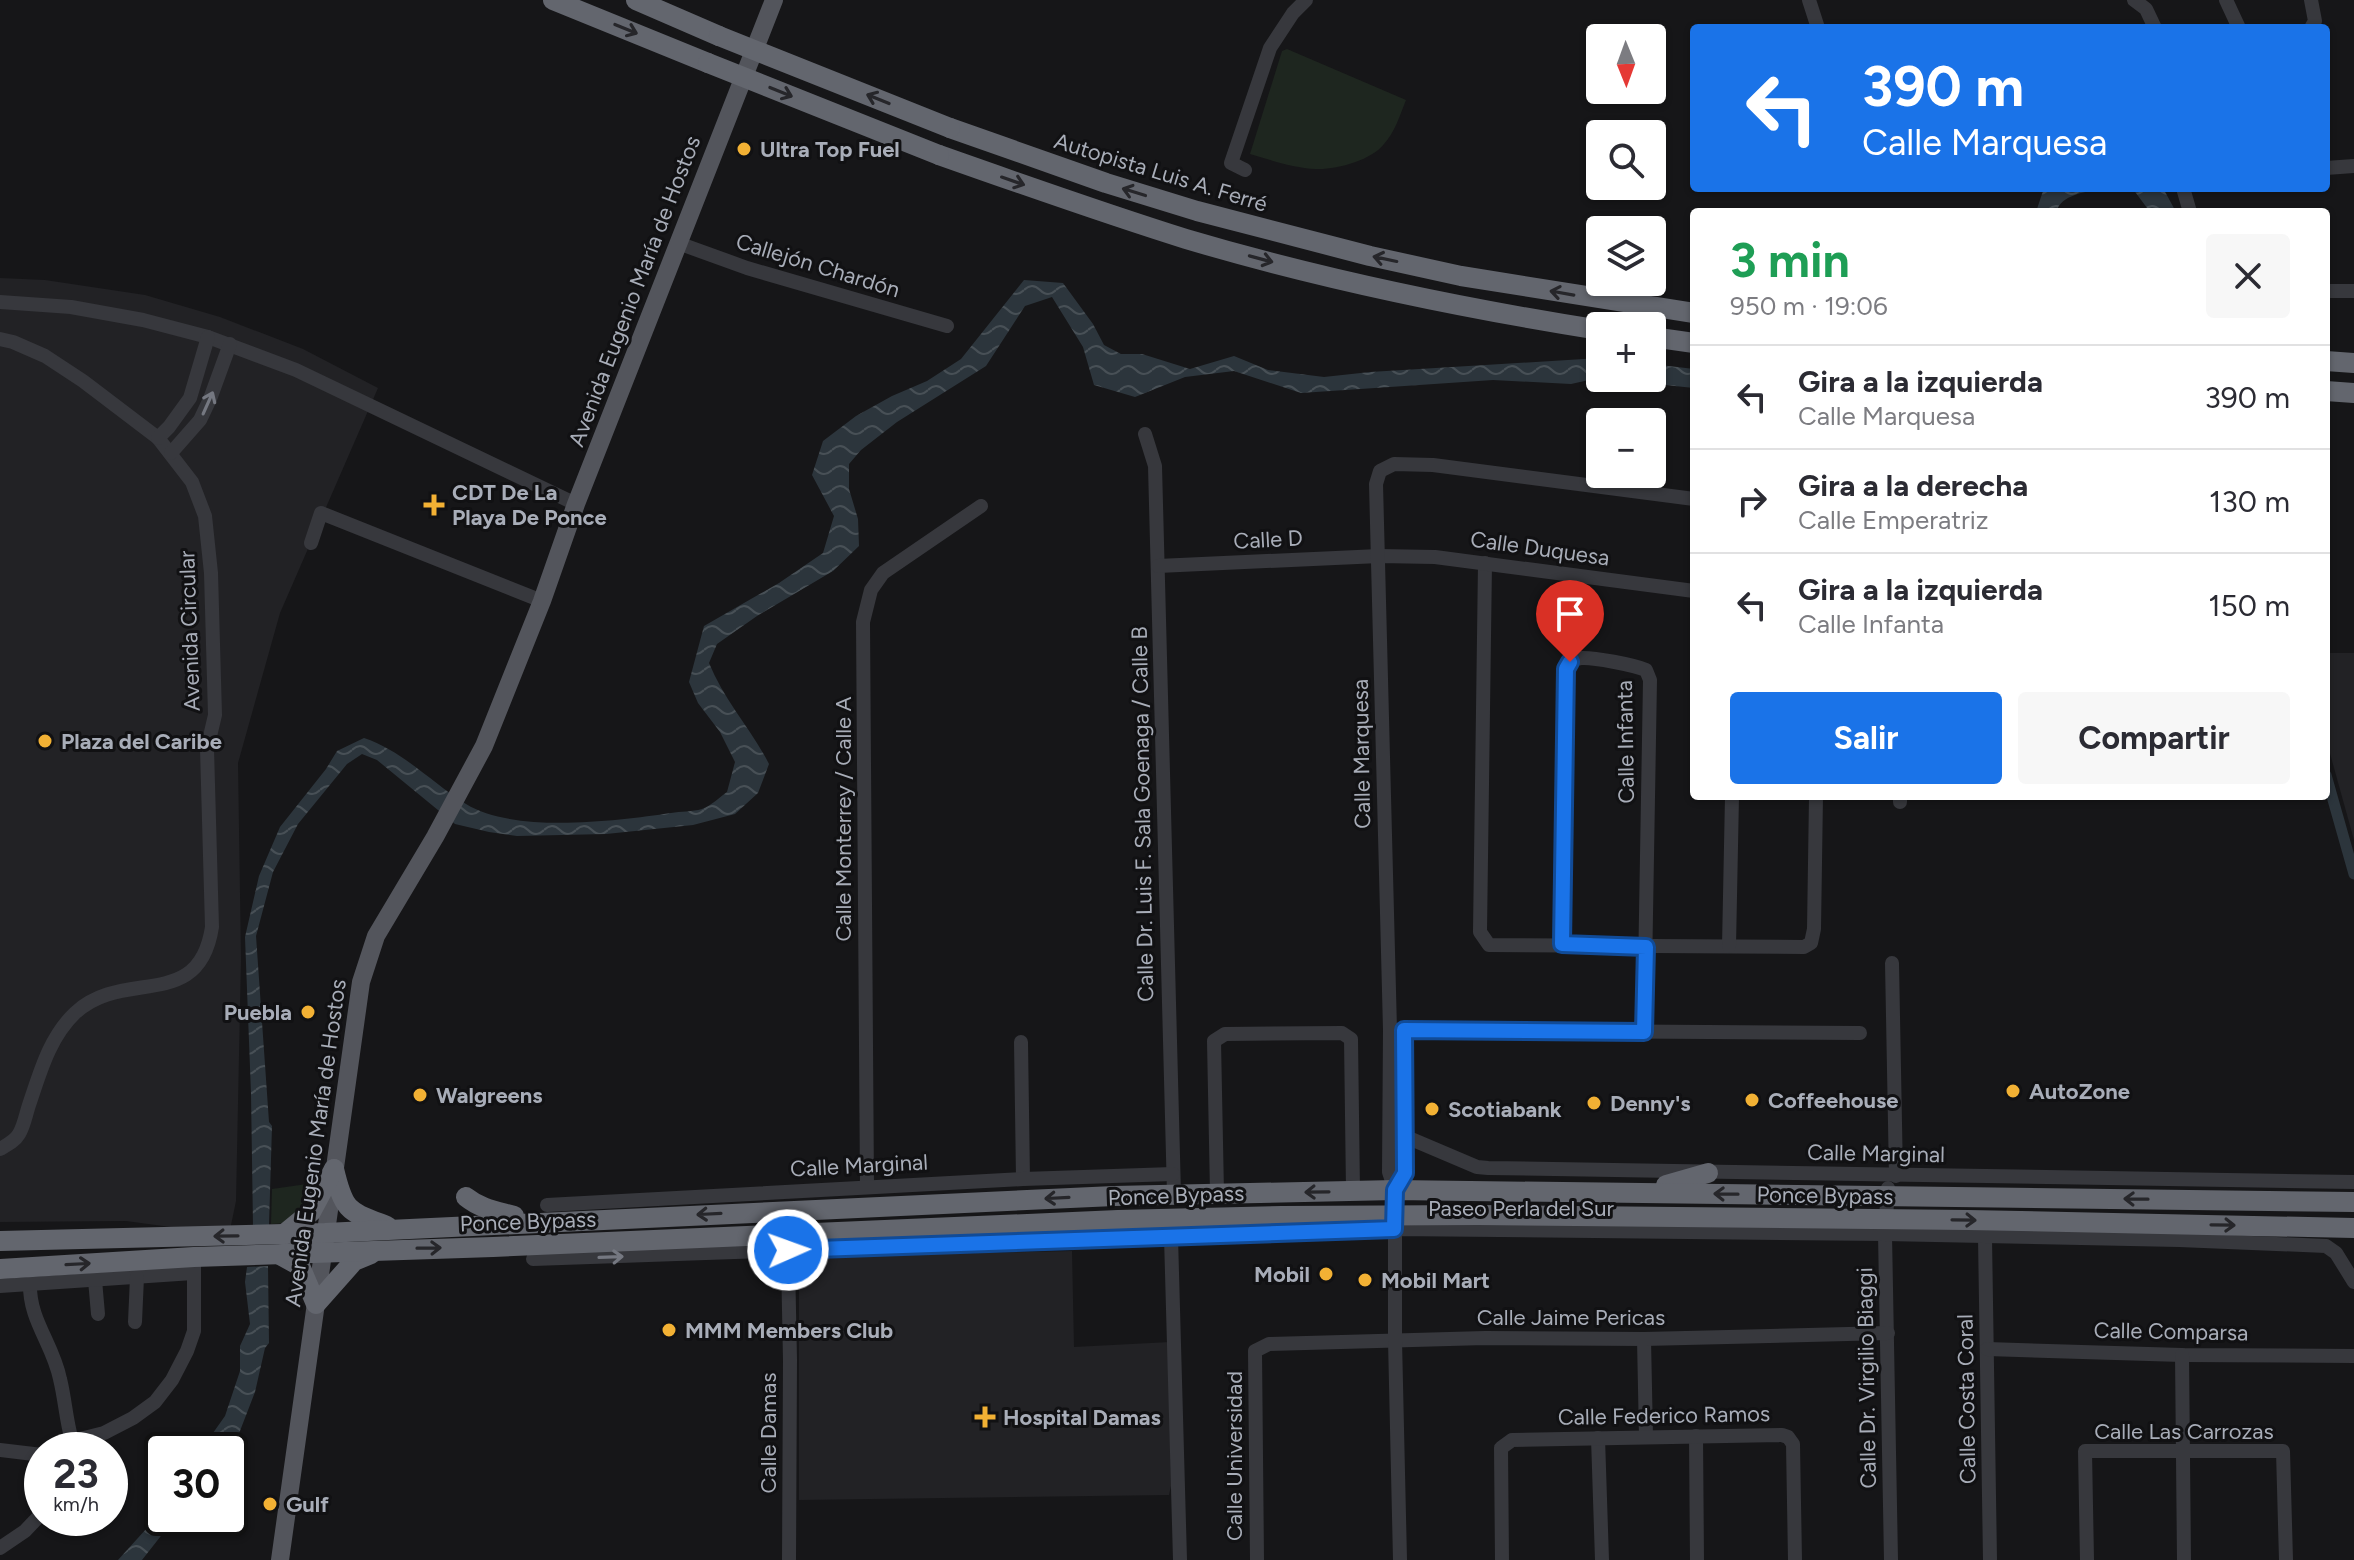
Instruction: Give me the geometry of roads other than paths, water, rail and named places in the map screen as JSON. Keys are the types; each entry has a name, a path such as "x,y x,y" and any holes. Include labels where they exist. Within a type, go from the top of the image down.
{"highway":[{"path":"553,0 939,155 1187,239 1462,307 1586,328"},
{"name":"Autopista Luis A. Ferré","path":"636,0 950,128 1106,183 1197,211 1461,276 1690,312"},
{"path":"1666,339 1690,342"},
{"path":"2330,361 2354,363"},
{"path":"2330,391 2354,393"},
{"path":"334,1169 340,1198 353,1213 395,1228"},
{"path":"334,1169 311,1212 280,1244 300,1266 316,1304 354,1261 378,1251"},
{"path":"1623,1191 1675,1183 1708,1173"},
{"name":"Ponce Bypass","path":"324,1243 395,1228 544,1214 787,1210 1174,1184 1217,1193 1623,1191 1891,1182 2354,1202"},
{"path":"466,1197 489,1211 544,1214"},
{"path":"1205,1218 1251,1233"},
{"name":"Ponce Bypass","path":"0,1241 324,1243 378,1251 788,1242 1205,1218 1885,1227 2354,1228"},
{"name":"Ponce Bypass","path":"0,1269 193,1265 280,1244"},
{"path":"493,1247 533,1259"}],"main road":[{"name":"Avenida Eugenio María de Hostos","path":"280,1560 361,982 376,936 484,746 774,0"}],"street":[{"path":"1245,170 1231,163 1270,48 1293,13 1306,0"},
{"path":"1809,0 1817,24"},
{"path":"2134,0 2146,9 2153,24"},
{"path":"2226,0 2237,24"},
{"path":"2311,0 2313,24"},
{"path":"2330,168 2354,166"},
{"name":"Callejón Chardón","path":"678,243 759,272 947,326"},
{"path":"2330,291 2354,291"},
{"path":"0,302 71,307 143,320 230,344 296,370 576,504"},
{"path":"158,438 190,398 208,337"},
{"name":"Avenida Circular","path":"0,339 45,356 83,381 158,438 192,482 205,516 210,557 215,715 207,749 212,915 210,942 200,963 177,981 126,988 93,998 74,1014 44,1059 19,1136 0,1149"},
{"path":"171,453 200,420 230,344"},
{"name":"Calle Dr. Luis F. Sala Goenaga / Calle B","path":"1145,434 1155,466 1174,1184"},
{"name":"Calle Marquesa","path":"1395,1190 1405,1173 1405,1084 1397,1030 1376,484 1380,471 1394,464 1433,465 1690,498"},
{"name":"Calle Monterrey / Calle A","path":"867,1187 863,622 871,590 883,573 981,506"},
{"path":"311,543 321,513 542,601"},
{"name":"Calle D","path":"1158,566 1379,556"},
{"name":"Calle Duquesa","path":"1379,556 1435,557 1690,590"},
{"path":"1485,563 1480,932 1489,945 1804,947 1811,943 1814,929 1816,800"},
{"name":"Calle Infanta","path":"1562,944 1566,669 1570,662 1580,658 1637,666 1646,670 1650,680 1644,1032"},
{"path":"1729,946 1732,800"},
{"name":"Calle Dr. Virgilio Biaggi","path":"1891,1560 1885,1227 1891,1182 1892,963"},
{"path":"1397,1030 1860,1033"},
{"name":"Calle Marquesa","path":"1395,1190 1389,1172 1389,1083 1397,1030"},
{"path":"1217,1193 1214,1041 1225,1034 1342,1033 1351,1039 1353,1191"},
{"path":"1021,1042 1023,1179"},
{"path":"1389,1083 1405,1084"},
{"name":"Calle Marginal","path":"1404,1136 1477,1167 1891,1182 2354,1182"},
{"name":"Calle Marginal","path":"544,1214 867,1187 1023,1179 1174,1184"},
{"path":"1395,1190 1400,1560"},
{"name":"Calle Damas","path":"787,1210 789,1560"},
{"path":"533,1259 788,1242 1171,1237 1394,1222"},
{"path":"1885,1227 1985,1237 2326,1246 2336,1253 2354,1282"},
{"path":"1171,1237 1180,1560"},
{"name":"Calle Costa Coral","path":"1985,1237 1990,1560"},
{"path":"0,1286 137,1277 193,1265 194,1331 172,1380 155,1402 106,1432"},
{"path":"135,1322 137,1277"},
{"path":"95,1280 98,1314"},
{"path":"30,1284 32,1312 51,1349 60,1378 69,1432"},
{"name":"Calle Jaime Pericas","path":"1255,1351 1269,1344 1395,1340 1644,1339 1888,1333"},
{"path":"1644,1339 1646,1437"},
{"name":"Calle Comparsa","path":"1987,1349 2354,1356"},
{"name":"Calle Universidad","path":"1255,1351 1257,1560"},
{"path":"2182,1355 2184,1560"},
{"path":"1696,1436 1697,1560"},
{"name":"Calle Federico Ramos","path":"1502,1560 1501,1448 1512,1440 1785,1436 1793,1444 1795,1560"},
{"path":"1598,1438 1602,1560"},
{"path":"0,1450 24,1453"},
{"name":"Calle Las Carrozas","path":"2087,1560 2085,1451 2283,1451 2286,1560"},
{"path":"0,1548 24,1532"}],"water":[{"path":"2043,192 2085,192 2068,198 2058,208 2037,208"},
{"path":"2135,192 2165,192 2174,208 2147,208"},
{"path":"1024,280 1063,283 1093,324 1104,345 1121,354 1142,354 1190,369 1234,356 1268,370 1324,377 1586,359 1586,381 1571,384 1493,380 1301,393 1234,371 1185,377 1135,397 1094,385 1083,347 1052,297 1025,306 986,366 897,422 861,450 849,464 849,489 858,519 859,546 833,571 717,644 709,663 769,764 758,793 735,814 693,825 606,834 517,836 455,824 377,760 362,754 347,764 298,824 273,872 256,936 269,1122 272,1126 269,1225 253,1226 245,937 259,876 280,827 337,751 364,738 392,751 466,804 511,819 595,822 694,811 712,804 727,792 735,762 720,732 698,703 689,682 704,626 779,583 823,553 834,516 812,475 823,441 856,416 927,381 961,359"},
{"path":"1666,366 1690,369 1690,388 1666,385"},
{"path":"268,1266 269,1343 240,1432 214,1432 225,1416 240,1371 240,1346 250,1324 245,1282 247,1267"},
{"path":"144,1531 144,1536 161,1536 142,1560 118,1560"}],"waterway":[{"path":"2330,789 2354,874"}],"place":[{"name":"Ultra Top Fuel","path":"744,149"},
{"name":"CDT De La Playa De Ponce","path":"434,505"},
{"name":"Plaza del Caribe","path":"45,741"},
{"name":"Puebla","path":"308,1012"},
{"name":"AutoZone","path":"2013,1091"},
{"name":"Walgreens","path":"420,1095"},
{"name":"Coffeehouse","path":"1752,1100"},
{"name":"Denny's","path":"1594,1103"},
{"name":"Scotiabank","path":"1432,1109"},
{"name":"Mobil","path":"1326,1274"},
{"name":"Mobil Mart","path":"1365,1280"},
{"name":"MMM Members Club","path":"669,1330"},
{"name":"Hospital Damas","path":"985,1417"},
{"name":"Gulf","path":"270,1504"}]}
